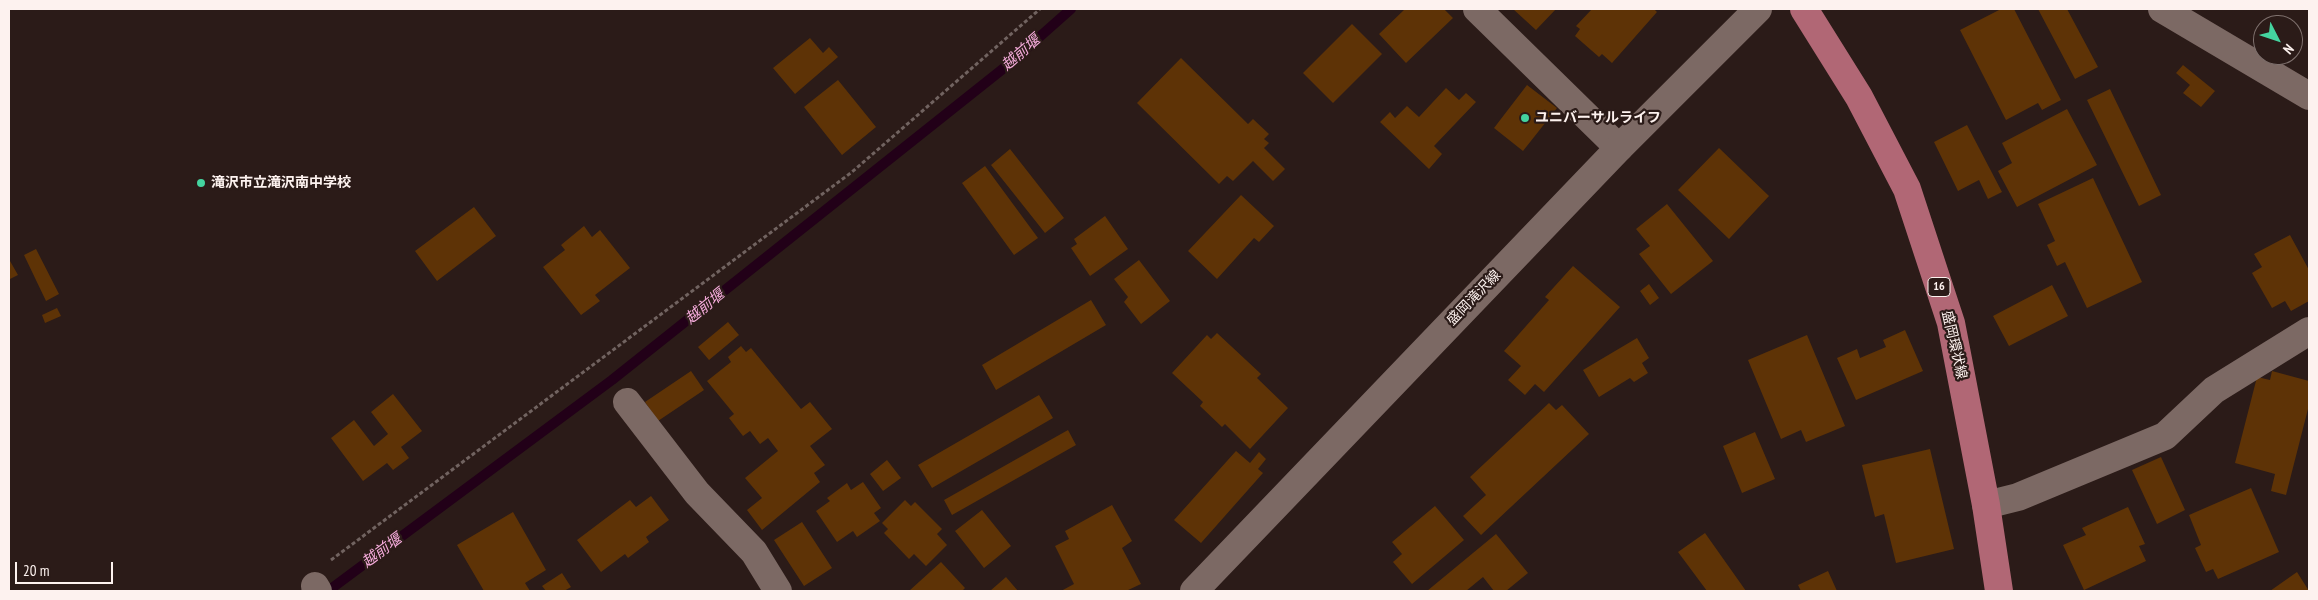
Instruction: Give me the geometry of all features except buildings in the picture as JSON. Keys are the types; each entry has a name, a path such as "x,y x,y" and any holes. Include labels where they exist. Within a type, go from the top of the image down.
{"main road":[{"name":"盛岡環状線","path":"1804,9 1859,97 1907,189 1951,323 1986,505 1999,591"}],"street":[{"path":"1477,9 1619,148"},
{"name":"盛岡滝沢線","path":"1194,591 1619,148 1758,9"},
{"path":"2162,9 2309,96"},
{"path":"1986,505 2018,497 2165,436 2214,390 2309,332"},
{"path":"627,402 697,493 754,552 778,591"}],"path":[{"path":"316,589 308,578 852,172 1040,9"}],"waterway":[{"name":"越前堰","path":"328,591 612,380 1009,64 1071,9"}],"place":[{"name":"ユニバーサルライフ","path":"1525,118"},
{"name":"滝沢市立滝沢南中学校","path":"201,183"}]}
